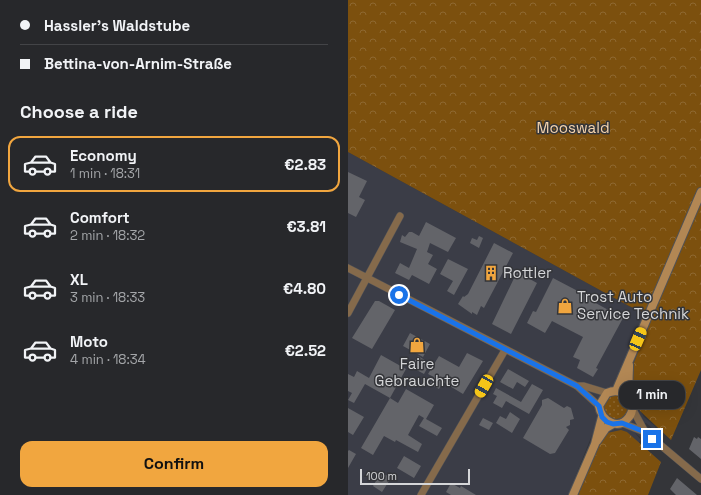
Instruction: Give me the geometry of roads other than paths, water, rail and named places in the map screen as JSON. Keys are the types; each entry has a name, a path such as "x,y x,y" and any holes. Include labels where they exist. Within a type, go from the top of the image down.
{"main road":[{"path":"616,391 701,192"},
{"path":"595,444 606,428 613,424 622,423 629,418 632,408 630,398 630,361"},
{"path":"573,495 595,444 602,417 599,406 607,394 616,391 622,392 630,398"},
{"path":"602,417 613,424"}],"street":[{"path":"348,313 400,216"},
{"path":"348,268 577,386 599,406"},
{"path":"420,495 505,350"},
{"path":"577,386 584,386 607,394"},
{"path":"632,408 645,432"},
{"path":"622,423 645,432 701,479"}],"place":[{"name":"Rottler","path":"491,273"},
{"name":"Trost Auto Service Technik","path":"565,306"},
{"name":"Faire Gebrauchte","path":"417,345"}],"park label":[{"name":"Mooswald","path":"573,128"}]}
